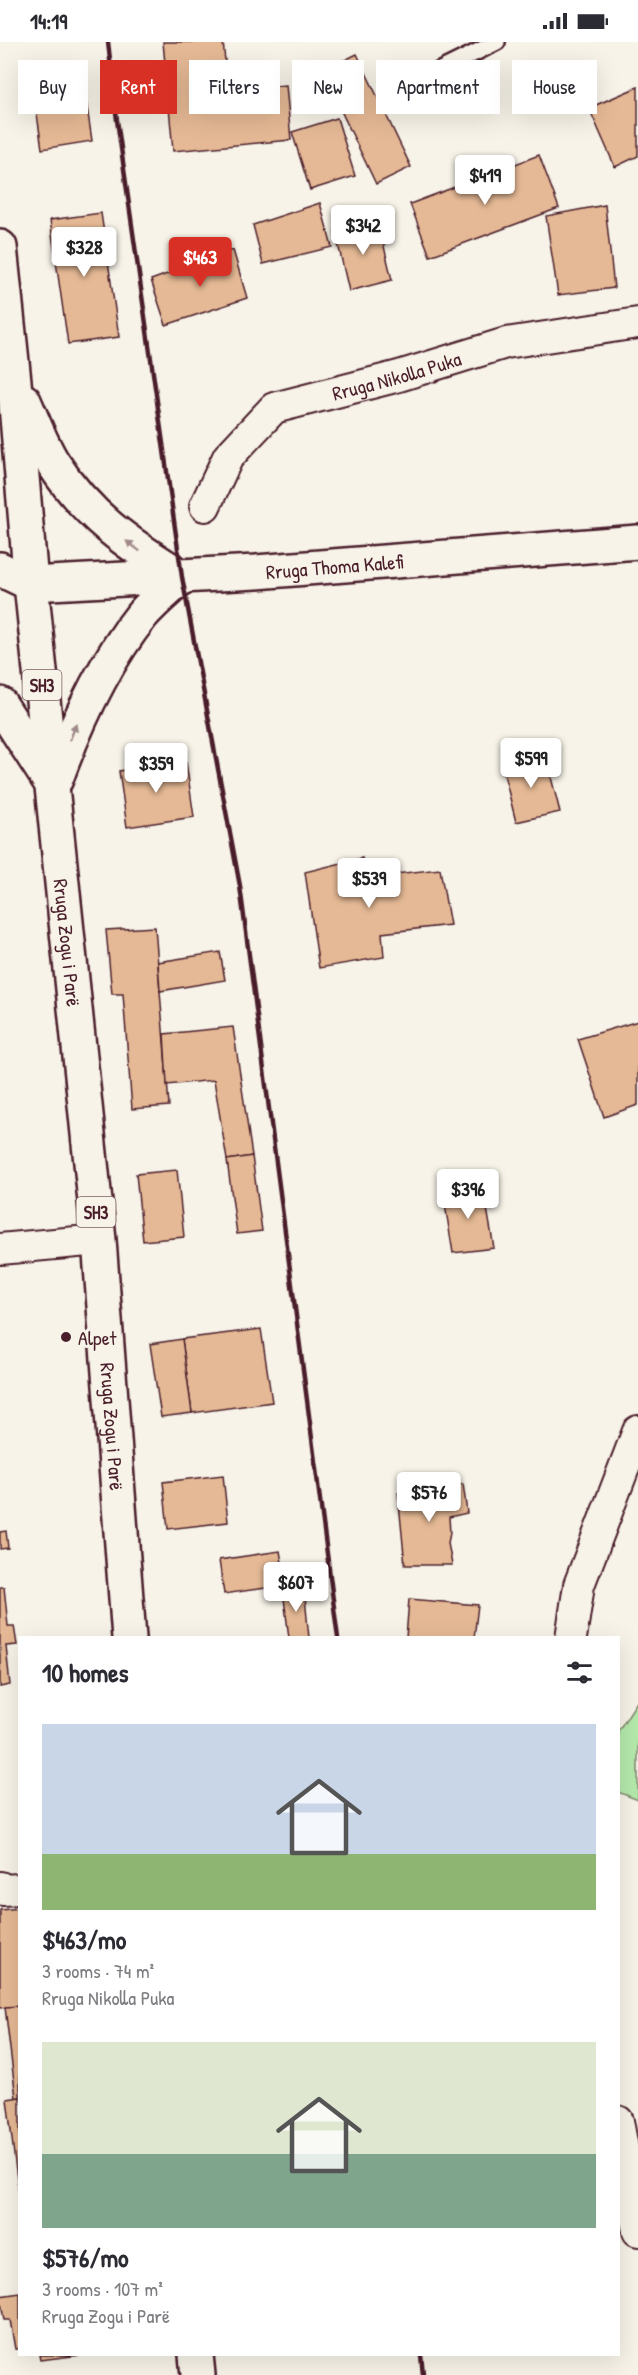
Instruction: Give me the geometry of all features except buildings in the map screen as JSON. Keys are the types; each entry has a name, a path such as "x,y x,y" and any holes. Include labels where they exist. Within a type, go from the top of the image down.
{"main road":[{"name":"Rruga Zogu i Parë","path":"0,247 31,584 99,1240 129,1636"},
{"path":"0,412 14,381"},
{"path":"14,381 52,462 90,511 135,548 182,577 143,614 113,656 75,725 53,787"},
{"name":"Rruga Thoma Kalefi","path":"0,597 31,584 182,577 638,542"},
{"name":"Rruga Thoma Kalefi","path":"0,569 31,584"},
{"path":"0,704 53,787"},
{"path":"196,2356 198,2375"}],"street":[{"name":"Rruga Nikolla Puka","path":"205,507 228,457 274,408 399,376 506,343 638,322"},
{"path":"0,1249 99,1240"},
{"path":"571,1636 579,1586 638,1431"},
{"path":"0,1887 2,1890 18,1889"},
{"path":"620,2132 638,2231"}],"lane":[{"path":"460,60 497,42"}],"green space":[{"path":"638,1700 638,1800 620,1793 620,1728"}],"railway":[{"path":"108,42 182,577 240,886 338,1636"},
{"path":"421,2356 423,2375"}],"place":[{"name":"Alpet","path":"66,1337"}]}
